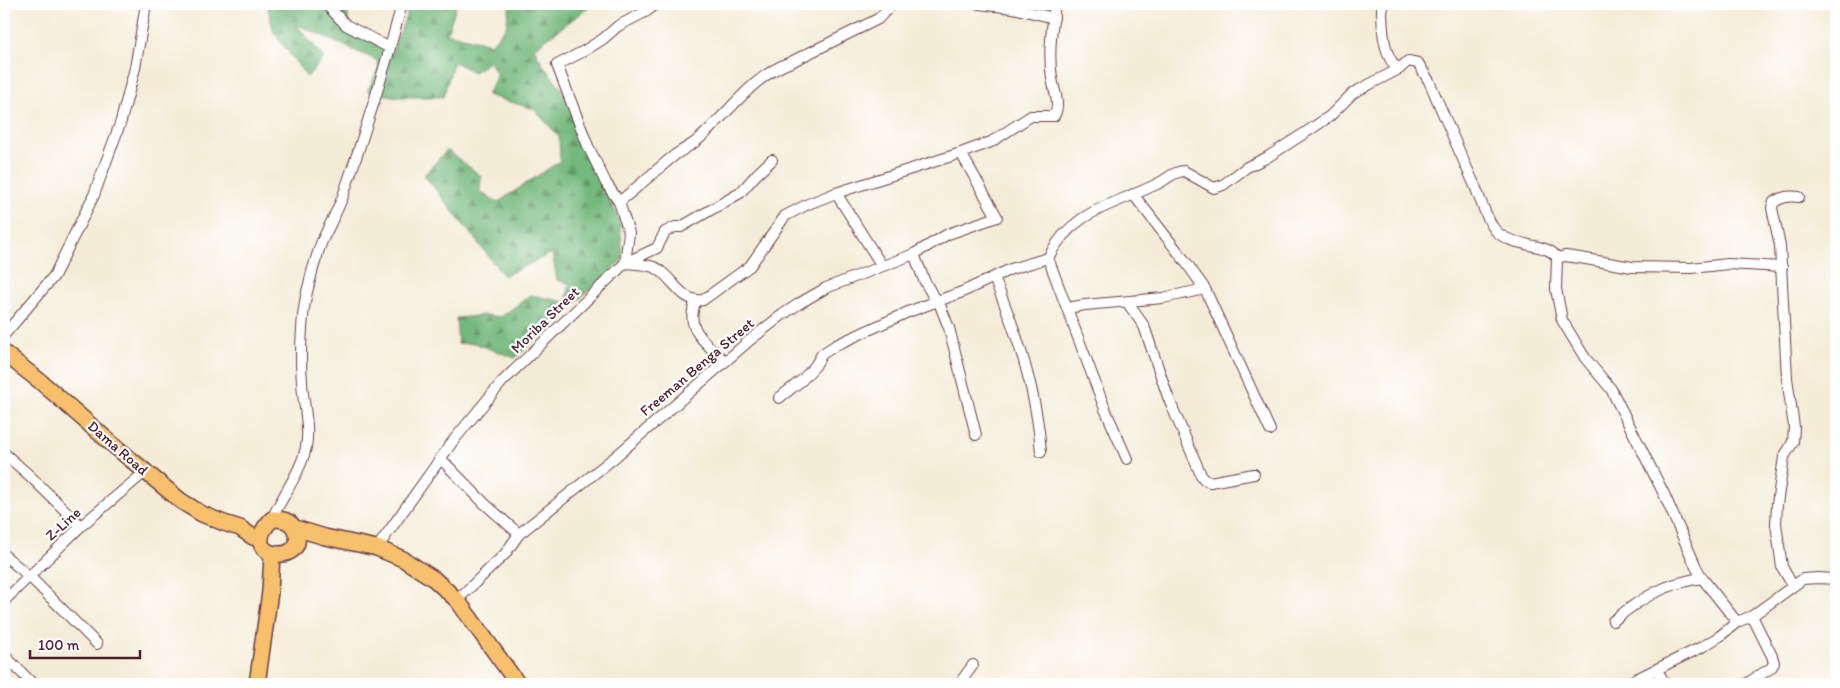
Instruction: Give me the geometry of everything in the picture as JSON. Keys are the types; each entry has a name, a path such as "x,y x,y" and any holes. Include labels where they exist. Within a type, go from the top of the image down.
{"highway":[{"name":"Dama Road","path":"4,353 181,501 202,514 224,524 240,528 266,528"},
{"path":"288,521 295,535 290,551 277,554 264,548 266,528 288,521"},
{"path":"295,535 324,538 377,548 419,569 434,579 457,600 518,684"},
{"path":"257,684 277,554"}],"street":[{"path":"4,335 54,276 94,195 121,121 135,68 146,4"},
{"path":"326,4 346,25 390,48"},
{"path":"266,528 301,461 306,447 307,437 302,382 302,336 306,294 322,240 342,199 358,154 402,4"},
{"path":"656,4 647,12 618,26 603,39 584,51 557,65 588,146 606,183 619,202 629,233 624,263 654,267 682,292 696,301 703,300 750,266 785,216 808,204 990,142 1031,116 1054,116 1057,107 1052,77 1050,37 1056,4"},
{"path":"619,202 676,155 700,138 750,87 767,74 779,66 791,62 878,19 892,4"},
{"path":"979,4 1013,8 1054,18"},
{"path":"1382,4 1384,38 1392,61 1399,69"},
{"path":"779,398 802,380 815,366 822,354 836,345 908,312 994,278 1011,269 1048,258 1056,243 1076,222 1106,206 1158,184 1178,171 1184,171 1214,188 1223,185 1246,166 1266,158 1330,116 1353,93 1399,69 1408,61 1418,63 1423,70 1485,209 1497,231 1518,243 1552,251 1557,258 1556,289 1562,320 1585,358 1611,389 1664,494 1690,557 1702,578 1737,622"},
{"name":"Freeman Benga Street","path":"457,600 506,554 519,534 615,457 724,361 800,303 826,288 914,254 948,234 997,217 961,153"},
{"name":"Moriba Street","path":"377,548 440,458 502,382 624,263 657,248 665,232 675,227 680,227 740,193 772,160"},
{"path":"836,193 882,266"},
{"path":"1133,194 1205,289 1270,430"},
{"path":"1793,586 1782,567 1776,524 1776,504 1784,457 1793,442 1794,435 1786,370 1780,246 1772,208 1773,202 1785,196 1799,197"},
{"path":"914,254 924,280 933,296 938,300 949,328 976,435"},
{"path":"1557,258 1564,256 1632,267 1691,268 1728,264 1782,267"},
{"path":"1048,258 1126,459"},
{"path":"994,278 1011,319 1022,357 1036,414 1041,452"},
{"path":"1067,308 1163,298 1205,289"},
{"path":"696,301 691,311 696,333 724,361"},
{"path":"1127,302 1144,326 1168,397 1201,475 1210,482 1254,474"},
{"path":"4,453 81,526"},
{"path":"440,458 484,503 519,534"},
{"name":"Z-Line","path":"4,601 81,526 145,472"},
{"path":"4,555 97,644"},
{"path":"1613,621 1639,602 1670,585 1702,578"},
{"path":"1626,684 1702,647 1720,636 1737,622 1752,616 1803,579 1836,579"},
{"path":"1746,684 1771,668 1774,663 1752,616"},
{"path":"4,655 33,684"},
{"path":"959,684 974,665"},
{"path":"1657,670 1665,684"}],"green space":[{"path":"267,4 347,4 349,29 392,52 411,4 457,4 447,33 491,44 506,27 510,4 586,4 588,8 534,48 543,65 562,89 620,222 623,259 515,358 474,343 458,344 456,318 485,315 501,317 531,295 566,302 570,284 557,280 552,253 504,276 424,175 447,150 481,176 480,192 498,202 560,161 559,137 534,109 487,95 497,75 490,61 474,72 454,62 443,97 397,97 367,91 379,67 376,60 296,24 324,58 307,77 274,33"}]}
